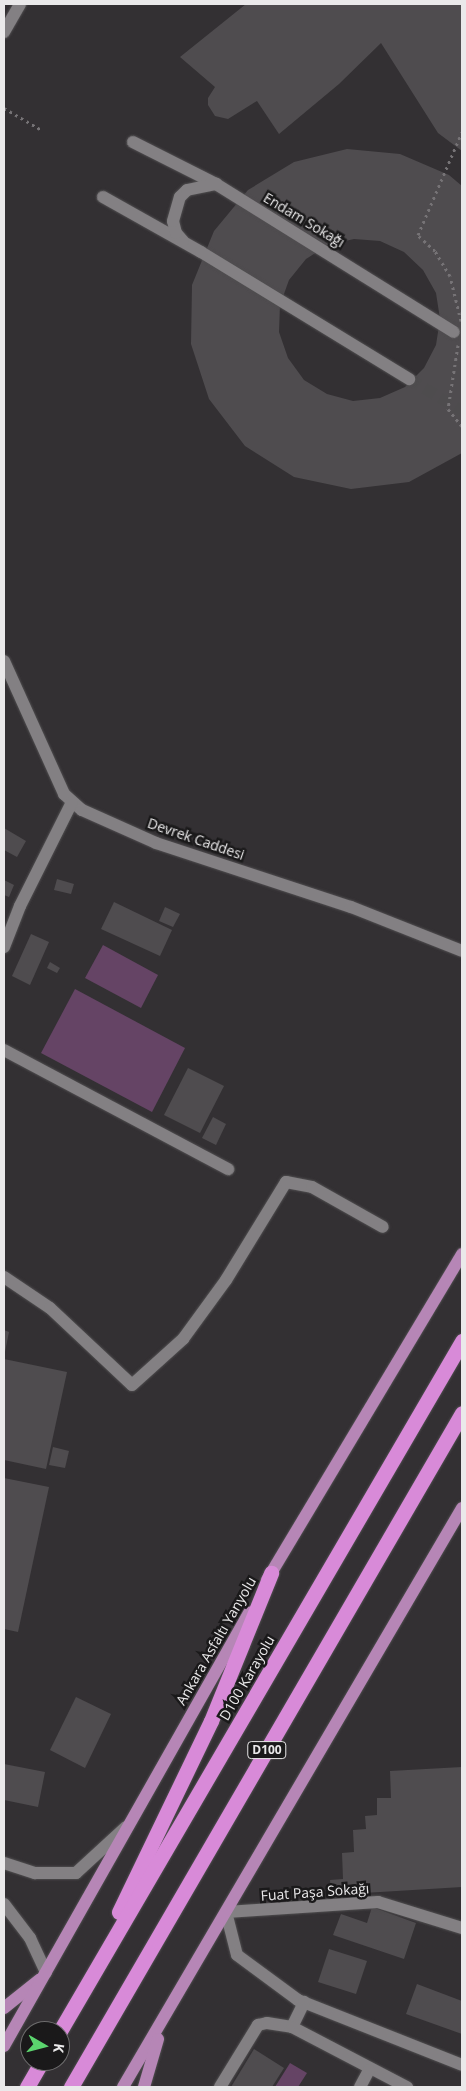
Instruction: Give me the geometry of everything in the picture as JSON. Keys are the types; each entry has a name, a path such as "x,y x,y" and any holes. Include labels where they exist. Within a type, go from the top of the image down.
{"highway":[{"name":"D100 Karayolu","path":"66,2021 462,1341"},
{"name":"D100","path":"71,2087 462,1413"},
{"path":"70,2013 211,1721 272,1573"},
{"path":"27,2087 36,2071"}],"main road":[{"name":"Ankara Asfaltı Yanyolu","path":"4,2046 272,1573 462,1254"},
{"path":"123,2087 462,1508"},
{"path":"4,2008 46,1973"},
{"path":"144,2087 164,2018"}],"street":[{"path":"4,32 20,4"},
{"name":"Endam Sokağı","path":"133,142 216,184 458,332"},
{"path":"186,244 176,233 173,222 180,197 187,190 216,184"},
{"path":"103,197 201,252 409,379"},
{"name":"Devrek Caddesi","path":"4,661 64,794 82,810 156,843 351,907 462,951"},
{"path":"4,947 20,906 72,802"},
{"path":"4,1050 228,1169"},
{"path":"4,1277 50,1308 132,1385 183,1339 226,1280 286,1182 312,1187 383,1226"},
{"path":"4,1863 35,1873 76,1873 128,1826"},
{"name":"Fuat Paşa Sokağı","path":"226,1912 378,1902 462,1928"},
{"path":"4,1904 30,1938 46,1973"},
{"path":"226,1912 237,1955 304,2002 462,2065"},
{"path":"292,2027 304,2002"},
{"path":"220,2087 258,2024 267,2022 292,2027 370,2070 407,2087"},
{"path":"360,2087 370,2070"}],"path":[{"path":"4,108 40,129"},
{"path":"462,132 418,235 435,251 450,276 462,318 458,332 448,409 462,426"}],"shaded area":[{"path":"103,945 158,975 141,1008 85,978"},
{"path":"75,989 185,1048 152,1112 41,1053"},
{"path":"290,2063 307,2073 298,2087 275,2087"}],"building":[{"path":"246,4 462,4 462,151 438,133 381,43 339,84 279,134 257,101 228,119 215,116 208,105 208,98 215,87 180,57"},
{"path":"347,149 400,154 449,175 462,186 462,453 409,482 351,489 294,477 245,446 209,399 191,344 192,285 214,231 248,190 294,162","holes":["354,239 380,241 404,252 423,270 436,293 440,319 436,345 424,368 405,387 380,398 353,401 327,394 304,380 288,358 279,332 280,305 289,280 306,259 328,245"]},
{"path":"4,828 26,841 17,857 4,850"},
{"path":"57,879 74,884 71,894 54,890"},
{"path":"4,880 14,885 9,897 4,895"},
{"path":"114,902 172,930 160,956 101,929"},
{"path":"165,907 180,914 173,927 159,921"},
{"path":"31,934 49,942 30,985 12,976"},
{"path":"50,962 60,968 57,973 47,968"},
{"path":"188,1068 224,1086 200,1133 164,1115"},
{"path":"213,1117 226,1124 216,1145 202,1138"},
{"path":"4,1330 9,1332 5,1352 4,1352"},
{"path":"4,1359 67,1372 46,1469 4,1460"},
{"path":"53,1447 69,1451 65,1468 49,1465"},
{"path":"4,1478 49,1487 18,1632 4,1629"},
{"path":"76,1697 111,1714 85,1768 50,1750"},
{"path":"4,1764 45,1772 38,1807 4,1800"},
{"path":"462,1767 462,1887 331,1895 330,1880 343,1879 342,1853 354,1852 353,1830 366,1829 365,1816 377,1815 377,1798 391,1798 390,1771"},
{"path":"372,1907 416,1923 404,1959 333,1935 341,1914 367,1923"},
{"path":"329,1949 367,1961 356,1994 318,1982"},
{"path":"417,1984 462,2001 462,2034 406,2014"},
{"path":"254,2049 284,2068 272,2087 231,2087"}],"tunnel":[{"path":"409,379 462,411"}]}
